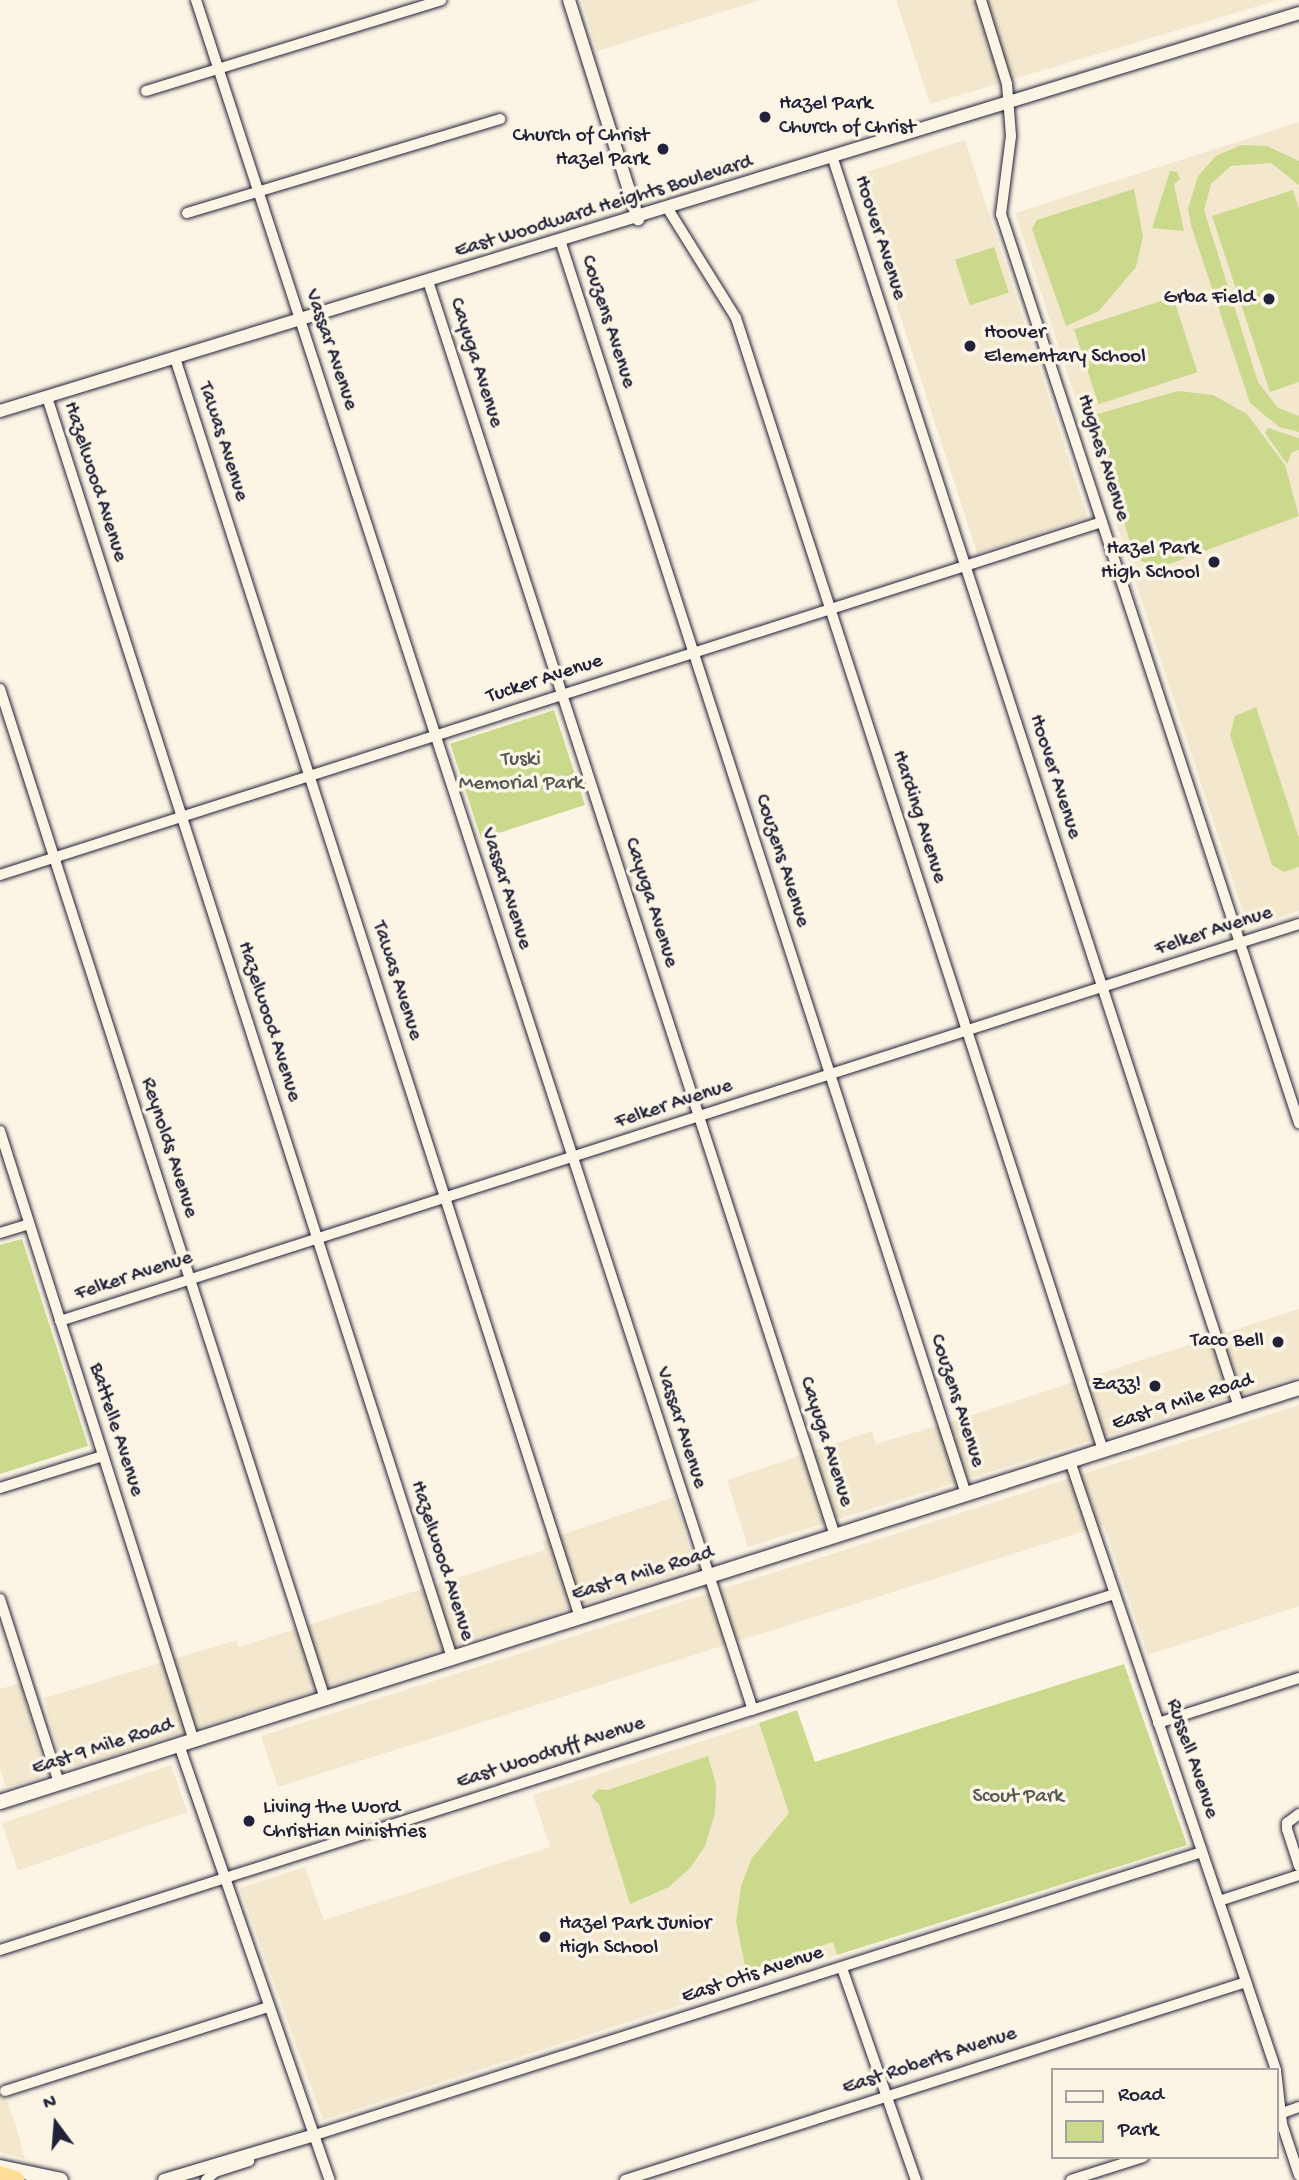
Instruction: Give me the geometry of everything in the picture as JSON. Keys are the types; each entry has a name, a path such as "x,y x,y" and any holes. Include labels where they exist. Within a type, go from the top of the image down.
{"highway":[{"path":"0,2175 15,2180"}],"main road":[{"name":"East 9 Mile Road","path":"0,1802 1299,1388"},
{"path":"0,2167 61,2180"}],"street":[{"name":"Vassar Avenue","path":"196,0 754,1710"},
{"path":"146,91 441,0"},
{"path":"569,0 638,219"},
{"name":"Hughes Avenue","path":"981,0 1007,84 1011,136 1001,214 1299,1123"},
{"name":"East Woodward Heights Boulevard","path":"0,411 1008,106 1299,13"},
{"path":"187,213 500,119"},
{"name":"Hoover Avenue","path":"833,159 1239,1407"},
{"name":"Harding Avenue","path":"668,209 732,310 1103,1451"},
{"name":"Couzens Avenue","path":"560,240 966,1494"},
{"name":"Cayuga Avenue","path":"428,281 835,1536"},
{"name":"Tawas Avenue","path":"175,358 580,1617"},
{"name":"Hazelwood Avenue","path":"47,397 452,1658"},
{"name":"Tucker Avenue","path":"0,875 1102,522"},
{"name":"Reynolds Avenue","path":"0,689 325,1699"},
{"name":"Felker Avenue","path":"60,1321 1299,924"},
{"name":"Battelle Avenue","path":"0,1131 194,1741"},
{"path":"0,1233 29,1224"},
{"path":"0,1488 103,1456"},
{"name":"Russell Avenue","path":"1070,1461 1275,2068"},
{"name":"East Woodruff Avenue","path":"0,1950 1114,1594"},
{"path":"0,1599 59,1783"},
{"path":"1158,1723 1299,1678"},
{"path":"179,1745 330,2180"},
{"path":"1299,1814 1287,1829 1299,1866"},
{"name":"East Otis Avenue","path":"206,2180 215,2172 306,2143 315,2135 1202,1852"},
{"path":"1219,1901 1299,1875"},
{"path":"842,1968 916,2180"},
{"name":"East Roberts Avenue","path":"625,2180 1246,1982"},
{"path":"5,2091 270,2007"},
{"name":"Russell Avenue","path":"1278,2078 1282,2094 1278,2114 1299,2175"},
{"path":"1278,2114 1299,2107"},
{"path":"164,2180 315,2135"},
{"path":"1071,2180 1137,2159"},
{"path":"180,2176 193,2180"}],"shaded area":[{"path":"582,0 760,0 597,51"},
{"path":"896,0 1279,0 930,104"},
{"name":"Hazel Park High School","path":"1299,122 1299,911 1248,927 1015,213"},
{"name":"Hoover Elementary School","path":"965,140 1088,518 977,553 855,176"},
{"path":"1299,1309 1299,1376 748,1547 727,1480 872,1431 876,1444 957,1420"},
{"path":"1299,1405 1299,1606 1148,1655 1104,1525 278,1787 261,1736"},
{"path":"674,1497 695,1568 79,1766 62,1765 44,1698 237,1640 239,1647 545,1550 543,1541"},
{"path":"21,1683 44,1770 39,1778 6,1787 0,1769 0,1689"},
{"name":"Hazel Park Junior High School","path":"759,1723 837,1955 323,2120 240,1888 305,1867 324,1920 550,1847 533,1795"},
{"path":"171,1765 187,1812 18,1871 2,1823"},
{"path":"0,2082 15,2123 25,2159 0,2152"}],"green space":[{"path":"1241,145 1267,146 1299,161 1299,185 1271,163 1231,166 1211,184 1204,210 1258,382 1278,408 1299,416 1299,432 1279,427 1250,403 1191,225 1188,209 1198,176 1216,156"},
{"path":"1170,171 1177,172 1180,179 1174,184 1184,231 1152,228"},
{"path":"1134,189 1143,236 1136,267 1099,311 1066,326 1032,229 1037,220"},
{"name":"Grba Field","path":"1293,190 1299,209 1299,382 1270,392 1212,216"},
{"path":"994,247 1009,293 970,305 955,260"},
{"path":"1173,297 1197,372 1099,404 1074,329"},
{"path":"1178,391 1213,395 1247,414 1285,465 1299,516 1164,566 1151,566 1138,559 1131,546 1094,415"},
{"path":"1268,428 1299,438 1299,450 1292,452 1287,464 1265,433"},
{"path":"1256,707 1299,838 1299,867 1284,872 1272,865 1230,735 1235,716"},
{"name":"Tuski Memorial Park","path":"554,710 585,805 481,839 450,744"},
{"path":"22,1239 88,1446 0,1474 0,1245"},
{"name":"Scout Park","path":"1124,1664 1187,1845 837,1955 833,1942 746,1971 736,1921 741,1886 752,1858 789,1813 759,1723 797,1710 815,1762"},
{"path":"708,1756 716,1785 715,1813 705,1846 691,1867 669,1887 630,1904 599,1804 591,1797 598,1789 608,1790"}],"place":[{"name":"Hazel Park Church of Christ","path":"765,117"},
{"name":"Church of Christ Hazel Park","path":"663,149"},
{"name":"Grba Field","path":"1269,299"},
{"name":"Hoover Elementary School","path":"970,346"},
{"name":"Hazel Park High School","path":"1214,562"},
{"name":"Taco Bell","path":"1278,1342"},
{"name":"Zazz!","path":"1155,1386"},
{"name":"Living the Word Christian Ministries","path":"249,1821"},
{"name":"Hazel Park Junior High School","path":"545,1937"}]}
